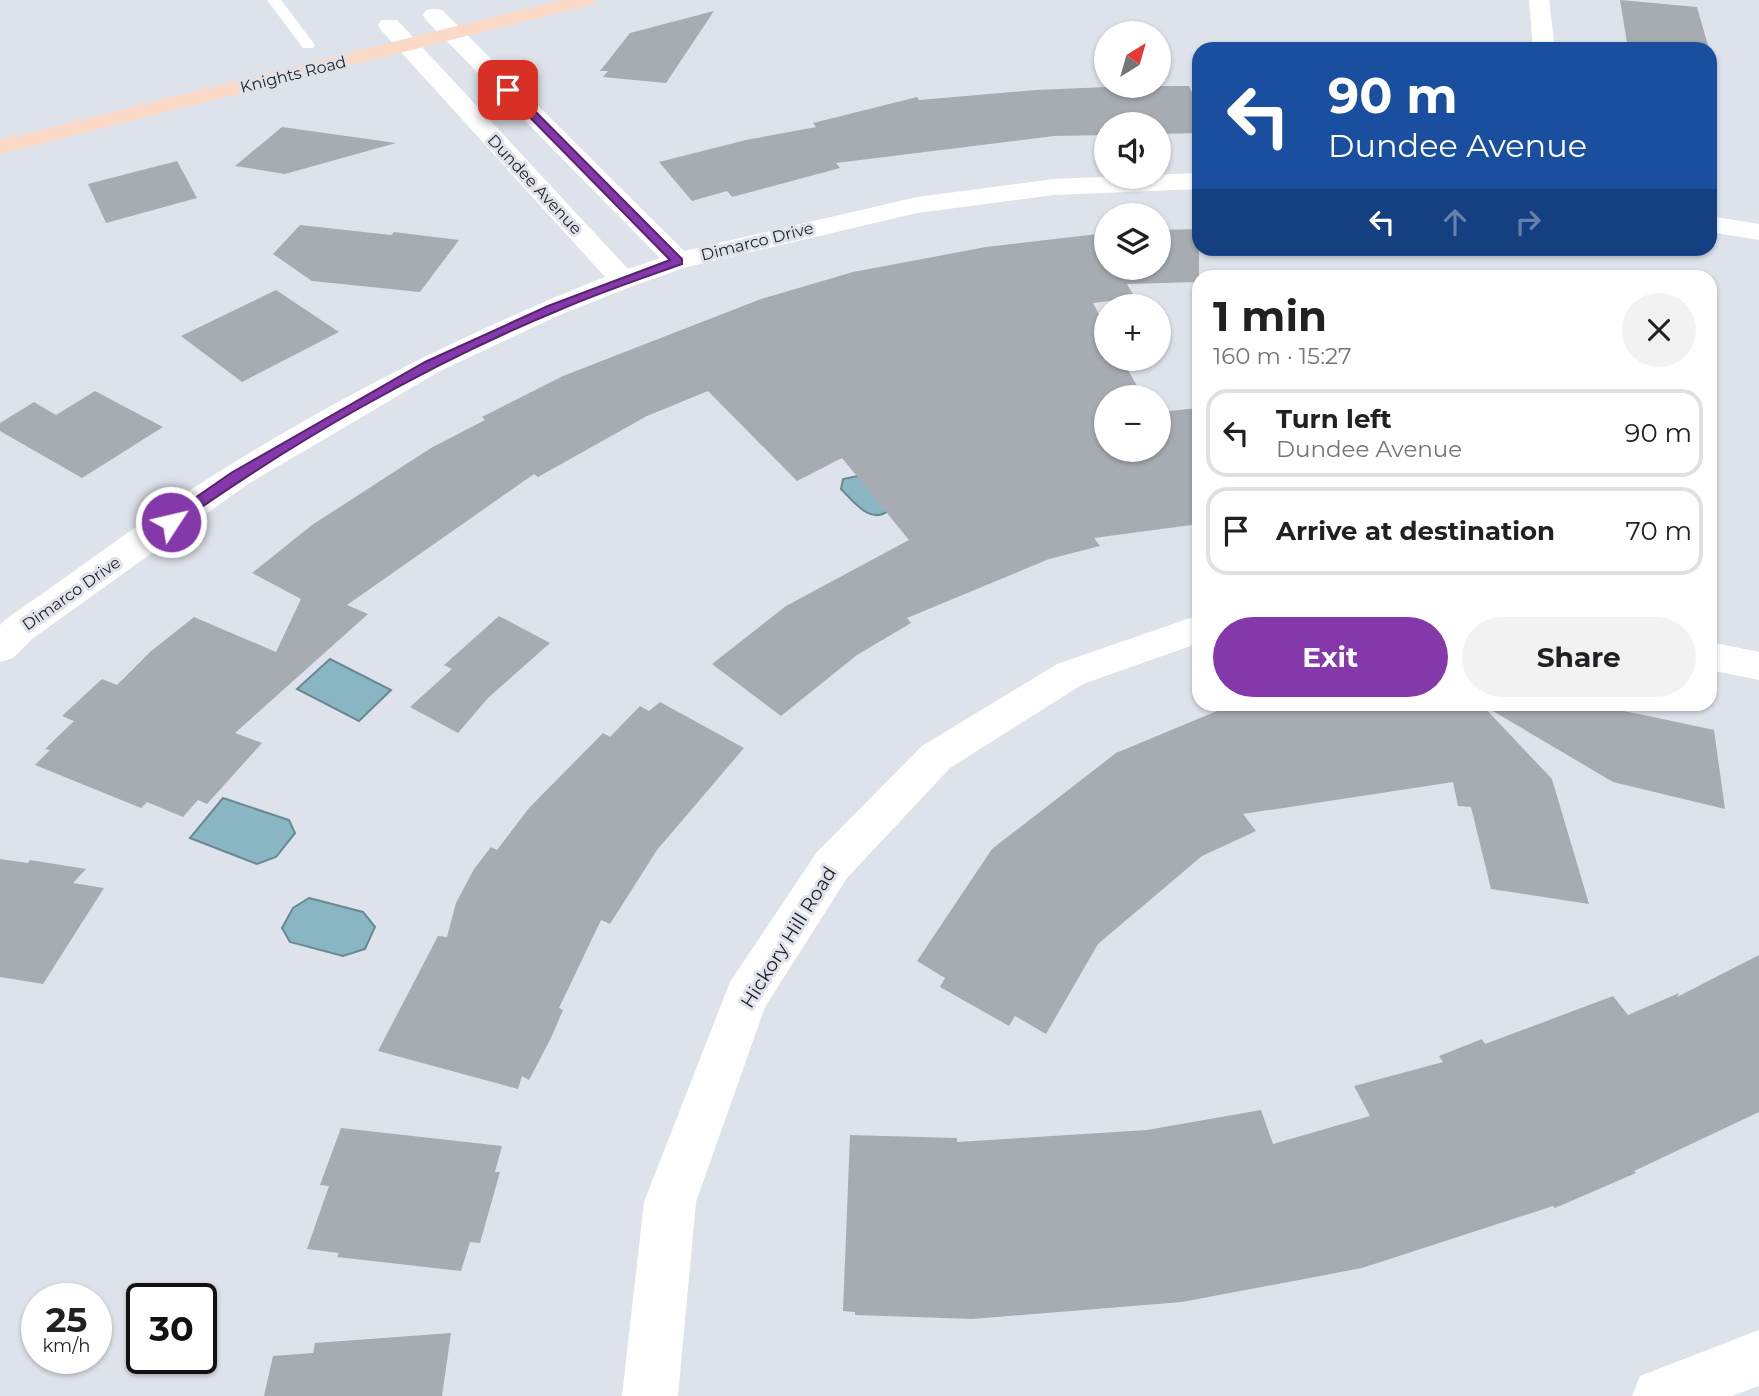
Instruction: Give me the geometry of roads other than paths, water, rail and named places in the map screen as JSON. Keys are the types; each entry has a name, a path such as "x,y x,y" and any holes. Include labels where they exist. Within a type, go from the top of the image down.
{"main road":[{"name":"Knights Road","path":"0,147 586,0"},
{"path":"378,28 445,12"},
{"name":"Knights Road","path":"281,52 331,39"}],"street":[{"path":"1539,0 1543,42"},
{"path":"445,12 452,34 678,261"},
{"name":"Dundee Avenue","path":"378,28 408,45 623,281"},
{"name":"Dimarco Drive","path":"0,648 19,629 236,476 429,365 552,308 678,261 917,205 1054,187 1192,181"},
{"path":"1717,225 1759,232"},
{"name":"Hickory Hill Road","path":"650,1396 670,1202 746,997 832,865 936,757 1070,674 1192,631"},
{"path":"1717,657 1759,666"},
{"path":"1660,1396 1759,1358"}],"lane":[{"path":"274,0 308,45"}],"water":[{"path":"862,475 890,509 883,514 870,514 863,510 841,489 843,479"},
{"path":"330,659 391,690 359,721 297,689"},
{"path":"223,798 289,820 295,833 276,857 257,864 190,838"},
{"path":"309,898 363,912 375,927 365,949 343,956 290,942 282,928 293,908"}]}
